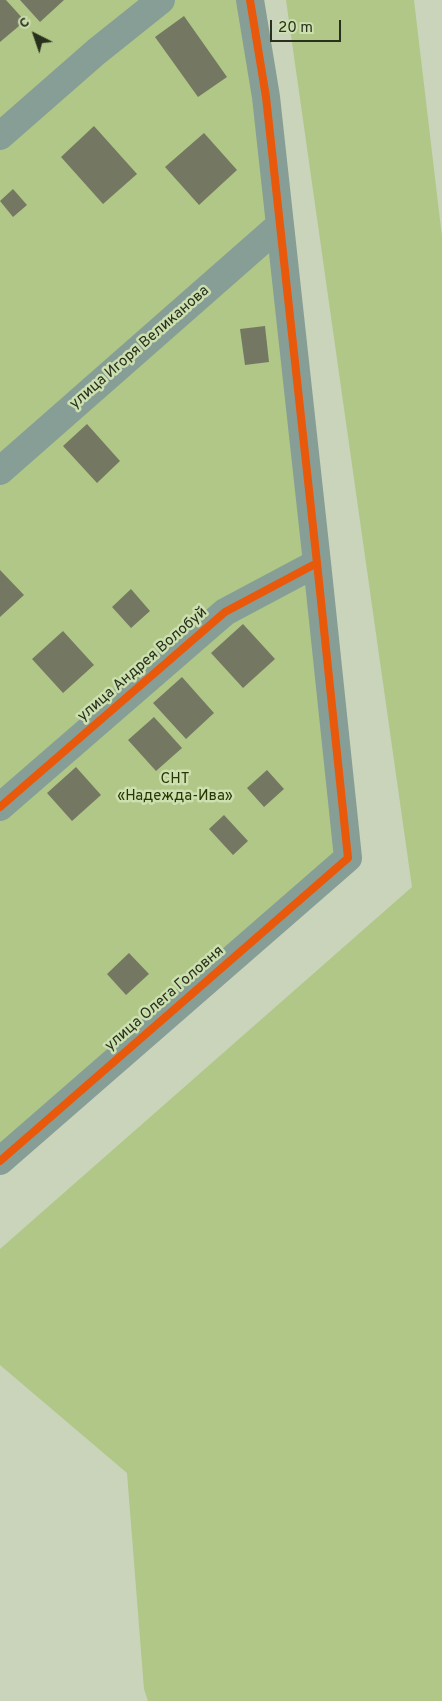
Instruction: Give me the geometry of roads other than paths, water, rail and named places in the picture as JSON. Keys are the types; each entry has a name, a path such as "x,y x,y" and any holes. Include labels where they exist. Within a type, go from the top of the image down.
{"street":[{"path":"0,136 96,52 160,0"},
{"path":"250,0 266,97 318,563"},
{"name":"улица Игоря Великанова","path":"0,471 280,225"},
{"name":"улица Андрея Волобуй","path":"0,807 225,612 318,563"},
{"name":"улица Олега Головня","path":"0,1161 348,858 318,563"}],"park label":[{"name":"СНТ «Надежда-Ива»","path":"175,788"}]}
